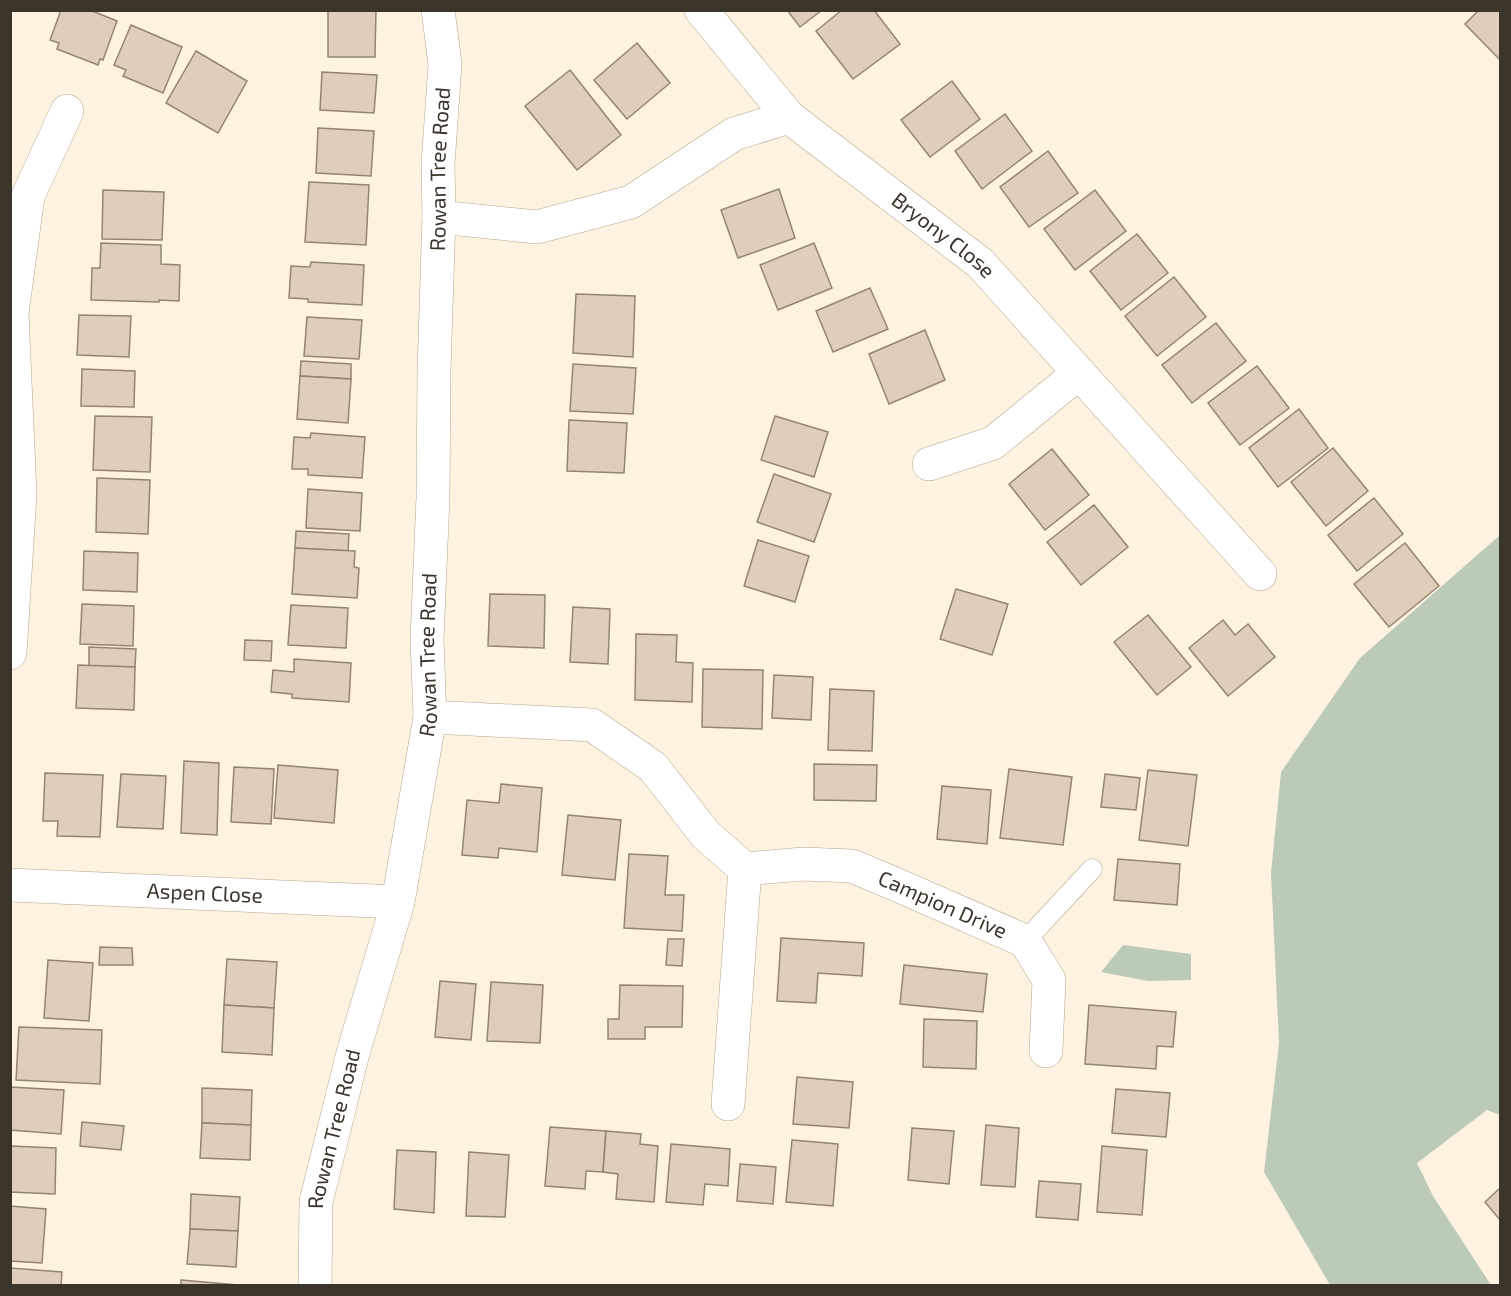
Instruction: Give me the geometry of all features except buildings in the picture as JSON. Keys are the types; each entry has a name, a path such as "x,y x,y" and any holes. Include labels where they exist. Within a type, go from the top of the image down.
{"street":[{"name":"Rowan Tree Road","path":"315,1286 316,1202 353,1053 398,902 430,717 427,640 433,497 438,164 445,64 438,10"},
{"name":"Bryony Close","path":"701,10 789,117 980,263 1260,574"},
{"path":"10,653 20,494 12,313 28,196 67,111"},
{"path":"439,217 537,226 631,202 734,134 789,117"},
{"path":"929,464 993,443 1079,373"},
{"path":"430,717 592,725 653,767 706,835 745,869 728,1104"},
{"name":"Campion Drive","path":"745,869 803,864 852,866 1025,941 1048,980 1046,1051"},
{"name":"Aspen Close","path":"10,885 398,902"}],"lane":[{"path":"1025,941 1092,869"}],"green space":[{"path":"1500,535 1500,1115 1487,1110 1417,1163 1433,1196 1491,1285 1330,1285 1264,1172 1279,1043 1271,873 1281,772 1360,658"},
{"path":"1123,945 1191,954 1191,980 1148,981 1101,972"}]}
